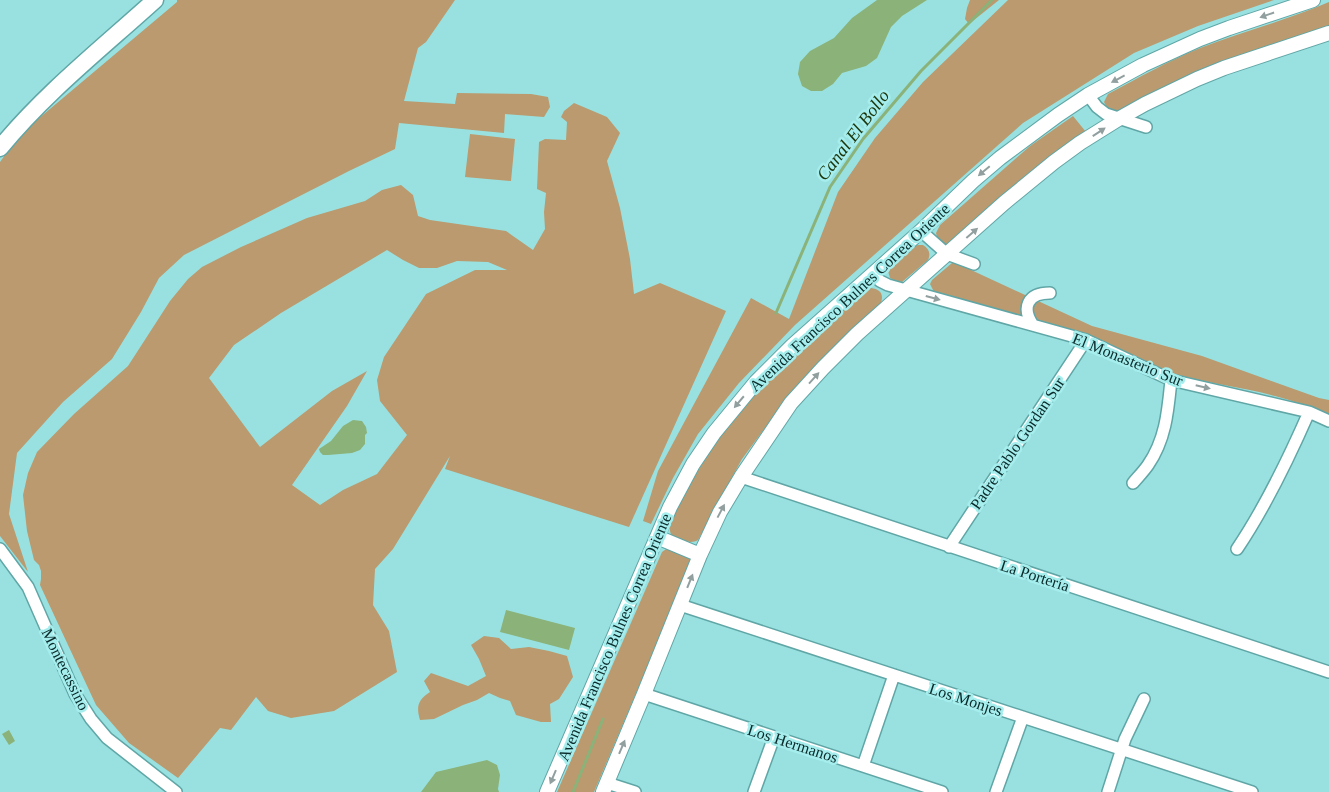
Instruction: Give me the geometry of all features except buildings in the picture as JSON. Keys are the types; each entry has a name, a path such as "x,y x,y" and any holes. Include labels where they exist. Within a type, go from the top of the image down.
{"main road":[{"path":"0,148 29,116 155,0"}],"street":[{"name":"Avenida Francisco Bulnes Correa Oriente","path":"547,792 670,508 693,464 714,433 756,382 792,346 921,231 946,205 1000,158 1036,130 1088,95 1143,65 1229,28 1313,0"},
{"name":"Avenida Francisco Bulnes Correa Oriente","path":"605,787 700,555 720,512 741,477 792,403 830,361 906,290 1035,177 1080,143 1120,118 1171,91 1224,68 1329,33"},
{"path":"1088,95 1097,107 1106,114 1146,127"},
{"path":"921,231 947,254 974,264"},
{"name":"El Monasterio Sur","path":"873,274 880,281 888,285 1086,340 1171,380 1309,412 1329,421"},
{"path":"1033,325 1027,317 1027,307 1031,298 1040,292 1050,292"},
{"name":"Padre Pablo Gordan Sur","path":"949,546 1086,340"},
{"path":"1133,483 1148,465 1160,443 1165,428 1171,380"},
{"path":"1237,549 1272,492 1309,412"},
{"name":"La Portería","path":"741,477 1329,672"},
{"path":"657,538 700,555"},
{"name":"Montecassino","path":"0,549 28,586 75,694 91,719 107,738 176,792"},
{"name":"Los Monjes","path":"680,605 1122,749 1228,788 1252,792"},
{"path":"863,766 894,675"},
{"name":"Los Hermanos","path":"644,694 942,792"},
{"path":"1108,792 1122,749 1144,699"},
{"path":"996,792 1023,717"},
{"path":"754,792 774,737"},
{"path":"605,787 635,792"}],"shaded area":[{"path":"177,0 455,0 426,42 418,48 404,101 455,104 457,93 531,94 548,97 550,107 544,117 505,114 504,133 399,123 395,149 184,255 159,278 112,359 63,402 17,453 9,514 28,572 0,536 0,162 19,135 177,2"},
{"path":"877,0 927,0 902,16 891,27 877,58 866,66 842,73 833,84 822,91 811,91 802,86 798,74 800,62 810,51 834,38 852,18"},
{"path":"970,0 999,0 969,24 965,19"},
{"path":"1008,0 1274,0 1198,26 1134,53 1023,123 795,325 739,383 698,434 673,478 651,524 643,521 658,471 751,298 789,319 838,192 875,138 923,82"},
{"path":"1329,2 1329,26 1124,110 1115,111 1107,108 1104,102 1108,94 1188,53"},
{"path":"574,103 607,117 620,133 607,161 620,208 630,259 634,294 660,283 726,311 629,527 445,469 450,456 393,549 375,569 373,605 389,631 397,672 334,711 291,718 268,711 256,697 231,730 220,728 178,778 129,743 96,705 40,585 41,571 39,565 34,560 27,531 23,495 28,473 37,452 74,414 128,366 170,301 188,279 202,267 241,247 307,218 365,201 382,190 401,185 413,195 418,216 430,220 506,231 533,250 545,229 546,193 537,189 539,142 545,139 566,140 567,122 561,117 564,111","holes":["387,250 419,268 437,268 457,261 488,262 507,270 475,270 426,294 384,357 377,380 380,401 407,435 377,474 343,490 320,505 292,485 347,406 367,371 332,391 260,447 209,378 234,345 281,313"]},
{"path":"1073,116 1086,132 1046,160 951,244 944,245 938,241 936,233 940,225 1030,146"},
{"path":"470,134 515,139 511,181 465,177"},
{"path":"923,245 928,250 928,260 902,282 890,278 888,271 890,266 914,246"},
{"path":"952,263 956,263 1092,326 1202,356 1329,400 1329,416 1275,396 1178,375 1154,366 1084,333 934,292 930,284 932,280"},
{"path":"871,288 881,292 881,303 834,347 795,390 762,432 742,459 698,540 688,542 672,536 670,523 674,514 707,457 737,414 771,375 797,350 865,290"},
{"path":"353,420 362,421 366,427 365,444 360,450 352,453 323,455 319,449 331,441 343,426"},
{"path":"669,547 688,556 692,562 594,792 557,792 662,552"},
{"path":"506,610 575,628 569,650 500,632"},
{"path":"484,636 499,638 511,649 529,647 567,656 573,677 559,699 550,704 551,722 541,722 516,715 510,701 489,693 434,719 420,720 419,704 430,692 424,681 431,673 468,686 486,676 471,645"},
{"path":"9,730 15,741 9,745 2,734"},
{"path":"487,760 497,765 500,775 499,792 421,792 436,772"}],"waterway":[{"name":"Canal El Bollo","path":"776,313 830,187 863,139 921,71 992,0"},
{"name":"Canal El Bollo","path":"573,792 603,719"}]}
